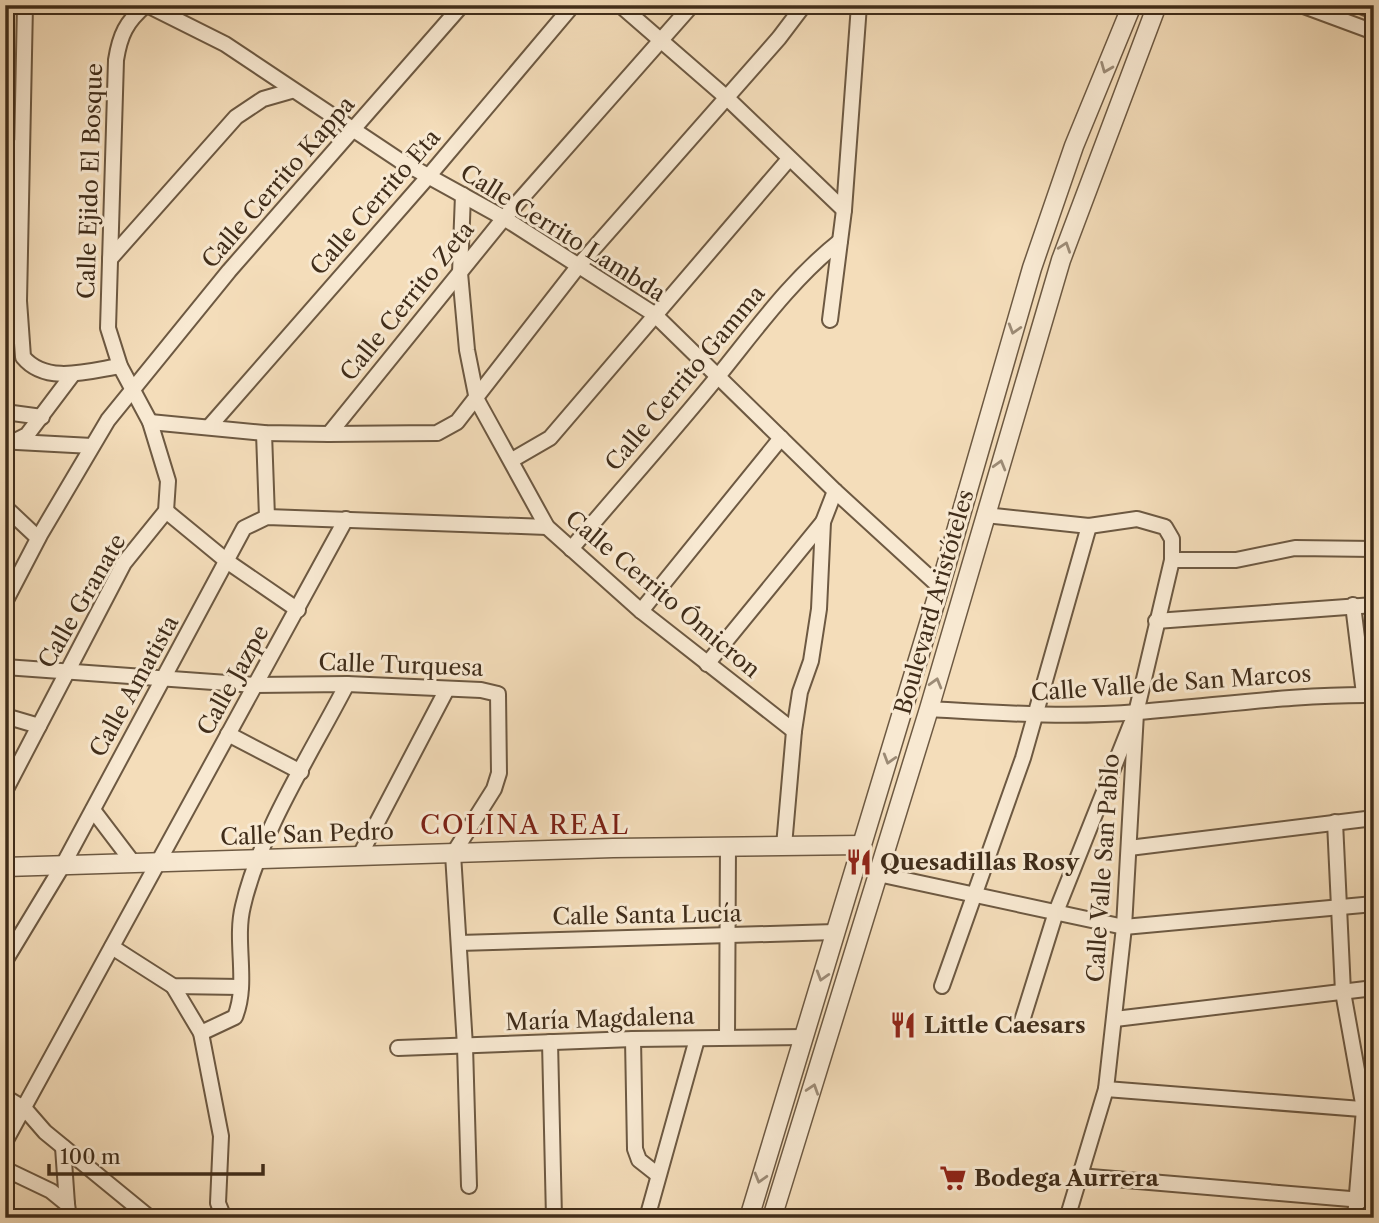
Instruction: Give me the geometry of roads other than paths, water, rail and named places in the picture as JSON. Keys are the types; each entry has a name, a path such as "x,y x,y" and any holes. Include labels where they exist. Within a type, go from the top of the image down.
{"street":[{"path":"25,5 22,144 12,301 23,357 39,372 73,374 120,366"},
{"name":"Calle Cerrito Lambda","path":"146,5 225,44 291,91 428,178 504,218 580,264 654,314 835,491 940,587"},
{"name":"Calle Ejido El Bosque","path":"146,5 131,17 120,34 116,60 108,328 131,391 150,422 168,481 166,512"},
{"name":"Calle Cerrito Kappa","path":"5,602 38,538 92,446 131,391 229,271 462,5"},
{"name":"Calle Cerrito Eta","path":"209,427 428,178 573,5"},
{"path":"620,5 727,98 844,210"},
{"name":"Calle Cerrito Zeta","path":"329,434 504,218 692,5"},
{"path":"150,422 264,433 329,434 437,433 457,422 477,400 580,264 727,98 804,5"},
{"path":"830,320 844,210 859,5"},
{"name":"Boulevard Aristóteles","path":"749,1218 940,587 1035,259 1074,146 1132,5"},
{"name":"Boulevard Aristóteles","path":"772,1218 929,709 1061,260 1157,5"},
{"path":"1301,5 1374,32"},
{"path":"1358,5 1374,11"},
{"path":"110,259 236,117 263,99 291,91"},
{"path":"5,157 22,144"},
{"path":"512,460 550,438 789,159"},
{"name":"Calle Cerrito Ómicron","path":"463,195 460,273 467,350 477,400 547,527 641,611 794,731"},
{"name":"Calle Cerrito Gamma","path":"571,549 719,375 756,326 815,263 840,241"},
{"path":"11,444 27,435 73,374"},
{"path":"5,412 42,416"},
{"path":"264,433 267,517 547,527"},
{"path":"641,611 781,438"},
{"path":"11,444 92,446"},
{"path":"707,664 823,522 835,491"},
{"path":"5,507 38,538"},
{"path":"166,512 228,562 298,610"},
{"name":"Calle Granate","path":"5,791 124,563 166,512"},
{"path":"942,986 1036,716 1089,526 985,515"},
{"name":"Calle Amatista","path":"5,961 93,810 244,528 267,517"},
{"name":"Calle Jazpe","path":"5,1142 346,519"},
{"name":"Calle Valle San Pablo","path":"1069,1212 1106,1088 1124,927 1136,713 1172,560 1171,540 1165,527 1136,519 1089,526"},
{"path":"784,846 794,731 800,692 811,661 819,609 823,522"},
{"path":"1172,560 1236,560 1295,548 1374,550"},
{"path":"1353,605 1369,694"},
{"path":"1156,621 1374,605"},
{"name":"Calle Turquesa","path":"5,667 255,685 347,684 486,690 498,694 501,726 499,773 494,789 453,854"},
{"path":"201,1033 235,1017 241,986 238,931 257,859 347,684"},
{"path":"359,857 447,689"},
{"name":"Calle Valle de San Marcos","path":"929,709 1036,716 1136,713 1271,698 1369,694"},
{"path":"906,701 929,709"},
{"path":"1022,1021 1056,912 1136,713"},
{"path":"5,716 38,726"},
{"path":"228,734 301,772"},
{"path":"93,810 134,864"},
{"path":"1129,848 1374,818"},
{"path":"1335,822 1343,992 1367,1091 1369,1110 1355,1218"},
{"name":"Calle San Pedro","path":"5,867 727,846 862,845"},
{"path":"727,846 727,1037"},
{"path":"453,854 466,1046 469,1186"},
{"path":"878,874 974,897 1124,927 1374,904"},
{"name":"Calle Santa Lucía","path":"459,943 835,932"},
{"path":"112,947 173,986 201,1033 221,1136 218,1203 224,1218"},
{"path":"173,986 241,986"},
{"path":"1115,1019 1374,988"},
{"name":"María Magdalena","path":"398,1048 727,1037 801,1044"},
{"path":"633,1039 635,1149 639,1160 658,1175"},
{"path":"647,1218 697,1039"},
{"path":"550,1042 554,1218"},
{"path":"1106,1088 1369,1110"},
{"path":"5,1097 25,1109 45,1132 150,1218"},
{"path":"772,1139 792,1154"},
{"path":"64,1147 68,1211"},
{"path":"5,1169 51,1191 68,1211"},
{"path":"1079,1176 1374,1201"}],"place":[{"name":"Quesadillas Rosy","path":"859,862"},
{"name":"Little Caesars","path":"903,1025"},
{"name":"Bodega Aurrera","path":"953,1178"}],"district":[{"name":"COLINA REAL","path":"525,825"}]}
